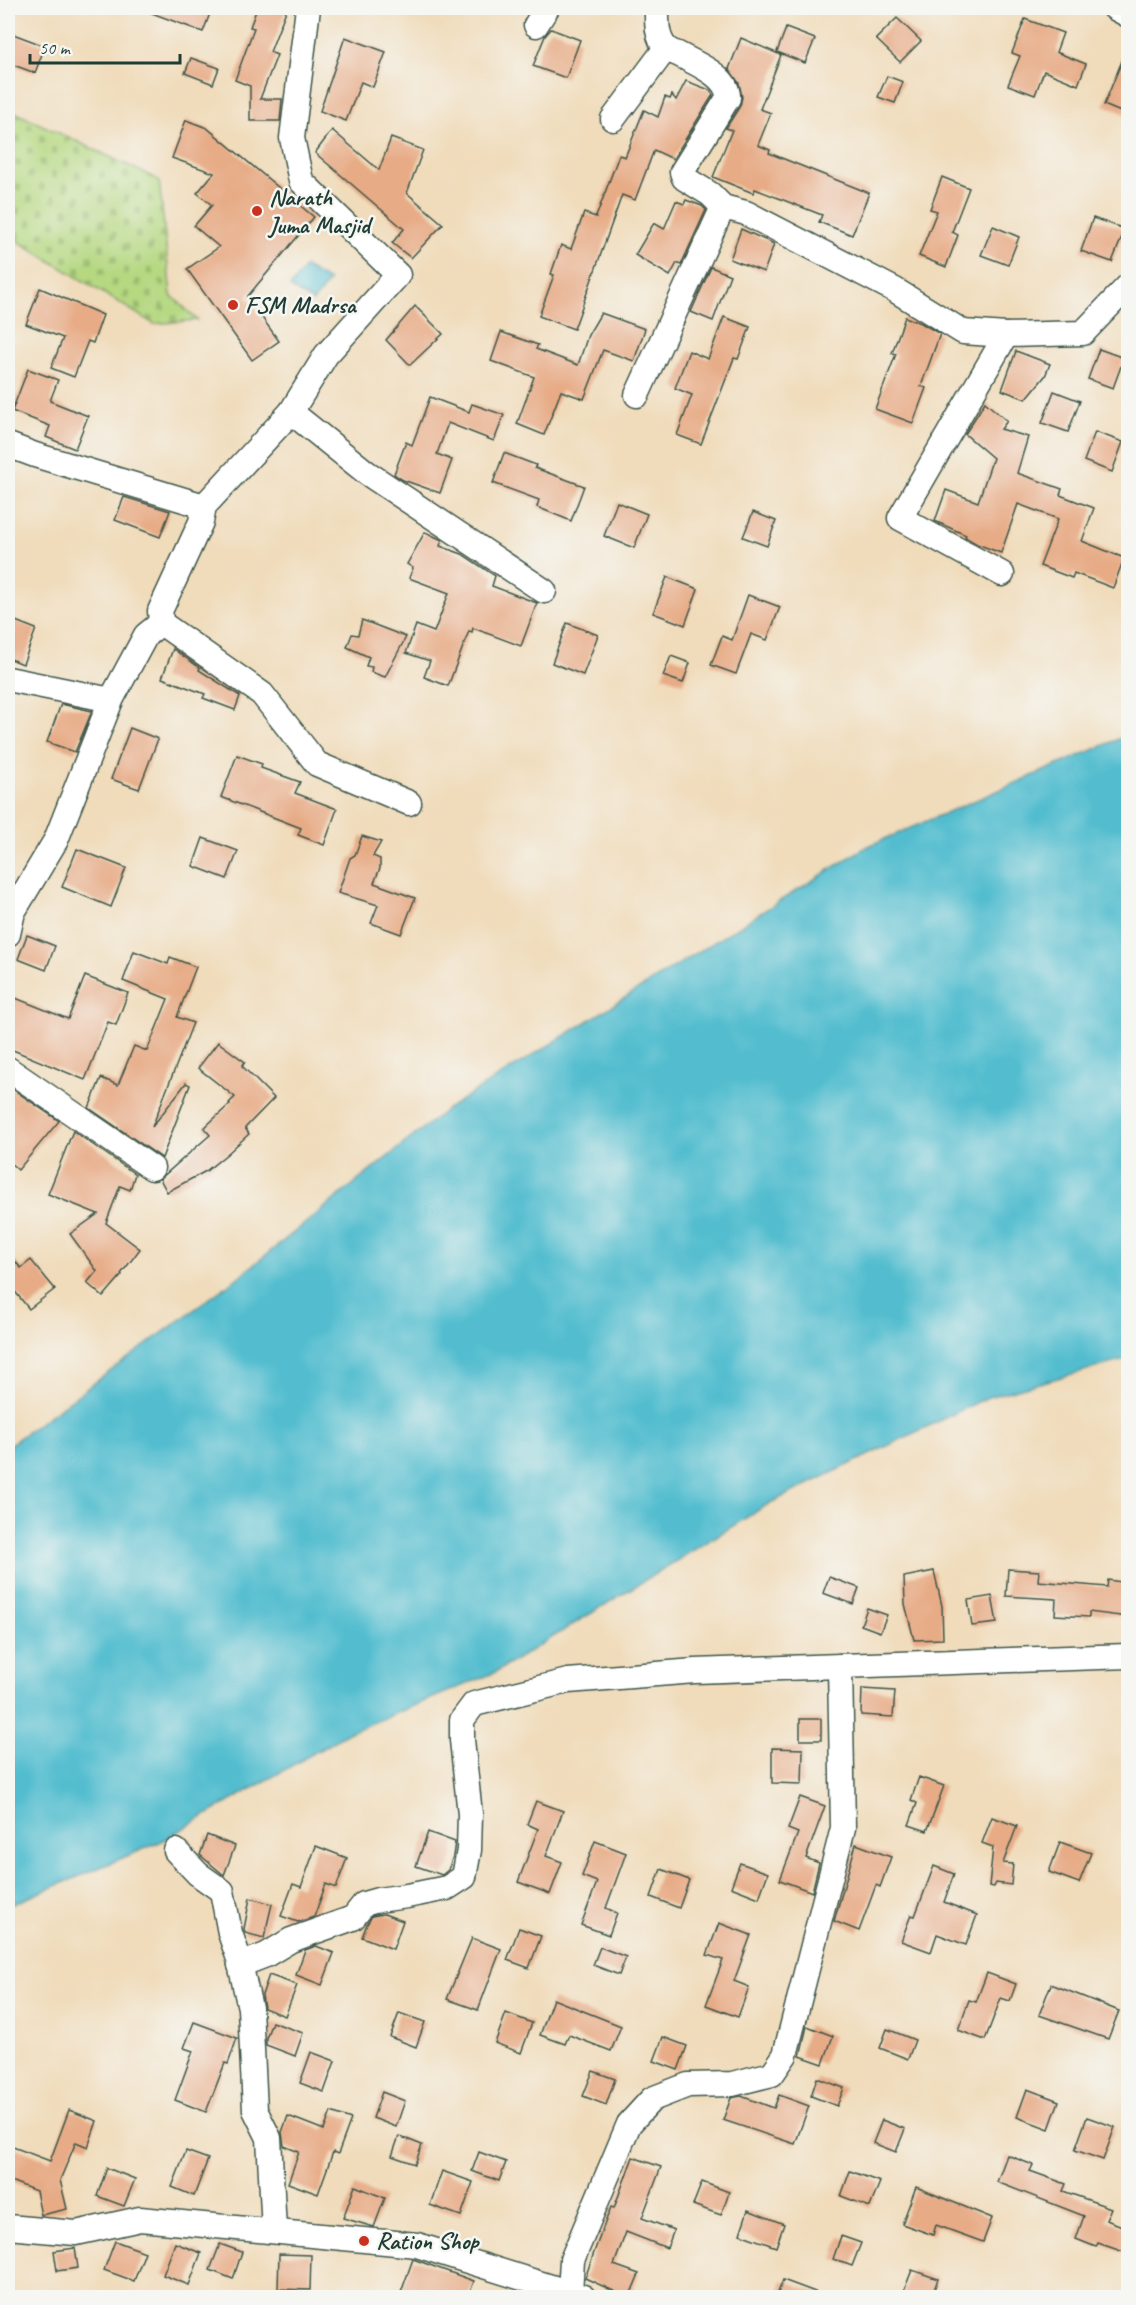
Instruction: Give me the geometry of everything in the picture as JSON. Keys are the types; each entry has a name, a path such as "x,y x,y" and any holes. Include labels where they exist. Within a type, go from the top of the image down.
{"street":[{"path":"308,8 292,138 301,181 398,275 326,355 291,412 204,506 201,522 160,611 161,622 262,694 317,765 409,804"},
{"path":"657,8 657,29 666,48 702,67 725,85 728,92 728,99 682,172 684,178 710,194 723,207 746,213 895,290 963,332 1006,335 1083,333 1128,286"},
{"path":"1115,8 1128,15"},
{"path":"614,119 666,48"},
{"path":"637,396 723,207"},
{"path":"1002,574 900,518 1006,335"},
{"path":"291,412 367,473 544,591"},
{"path":"8,445 204,506"},
{"path":"8,934 13,912 56,840 111,700 146,635 161,622"},
{"path":"8,679 111,700"},
{"path":"8,1068 152,1168"},
{"path":"240,1965 266,1955 291,1940 353,1918 364,1904 447,1888 464,1877 469,1850 470,1814 462,1720 474,1704 568,1681 694,1671 1128,1656"},
{"path":"8,2227 76,2233 140,2219 417,2245 578,2295 572,2260 629,2124 652,2099 688,2085 732,2084 772,2074 785,2055 843,1828 840,1666"},
{"path":"176,1851 198,1874 222,1891 230,1933 250,2008 255,2110 269,2138 274,2230"}],"green space":[{"path":"8,109 159,180 171,295 197,320 154,324 8,235"}],"water":[{"path":"305,267 329,281 313,302 290,287"},
{"path":"1128,735 1128,1359 988,1397 770,1503 496,1672 350,1732 158,1843 8,1906 8,1446 236,1279 447,1109 866,847"}],"building":[{"path":"142,8 212,8 203,32"},
{"path":"257,8 287,8 270,52 277,55 260,99 282,99 280,121 250,121 250,86 235,80 254,28 250,27"},
{"path":"897,18 921,41 900,62 876,39"},
{"path":"1025,19 1063,33 1056,52 1086,64 1078,85 1044,71 1035,95 1008,85 1020,56 1012,53"},
{"path":"786,28 815,39 805,63 777,52"},
{"path":"551,29 580,40 566,78 533,66 545,36"},
{"path":"8,32 45,46 35,73 8,63"},
{"path":"345,37 386,52 373,87 361,82 346,121 320,111"},
{"path":"741,38 781,55 760,109 771,113 758,145 770,150 769,153 869,193 852,235 819,222 822,215 755,189 753,193 713,177 732,130 726,128 740,106 742,97 739,83 729,69"},
{"path":"1128,46 1128,115 1104,105"},
{"path":"191,58 219,68 213,84 185,73"},
{"path":"887,76 903,82 895,103 878,97"},
{"path":"686,81 710,90 713,95 673,159 654,150 635,200 622,195 574,329 539,316 554,275 551,274 561,245 571,249 584,213 596,217 619,155 625,157 644,110 658,117 665,97 670,99 672,95 676,100"},
{"path":"186,120 207,128 314,217 247,297 279,341 252,360 187,269 219,247 194,226 212,205 197,193 214,173 172,158"},
{"path":"332,130 379,170 391,138 423,150 407,193 443,224 411,258 392,243 404,229 315,153"},
{"path":"942,177 969,188 952,232 958,235 946,267 919,256 937,211 930,209"},
{"path":"686,200 706,210 681,265 677,263 670,276 635,255 654,223 664,229 676,201 684,204"},
{"path":"1093,218 1125,229 1112,262 1081,251"},
{"path":"993,226 1019,237 1008,265 981,255"},
{"path":"741,229 774,244 764,272 730,259"},
{"path":"711,267 730,275 713,321 691,312"},
{"path":"40,288 103,315 93,343 88,341 74,377 51,368 63,338 26,324"},
{"path":"415,306 443,334 410,365 386,340"},
{"path":"601,313 645,329 634,361 603,350 584,399 561,391 544,435 517,424 534,377 491,361 501,332 538,345 536,349 578,365 588,335"},
{"path":"724,317 750,327 738,359 734,358 701,444 677,435 692,395 675,388 689,351 708,359"},
{"path":"905,317 940,334 921,386 926,388 913,423 875,409 896,354 892,353"},
{"path":"1099,349 1124,358 1113,388 1088,379"},
{"path":"1016,351 1050,364 1045,376 1026,399 1002,390"},
{"path":"28,369 58,380 50,401 88,416 75,449 46,437 50,426 12,411"},
{"path":"1054,391 1080,401 1068,432 1042,423"},
{"path":"430,397 469,412 472,404 504,415 494,441 448,423 437,454 452,460 440,493 403,480 394,474 406,442 412,445"},
{"path":"985,402 1007,421 1001,429 1028,437 1017,473 1062,489 1060,495 1094,508 1082,541 1124,558 1113,588 1074,573 1072,578 1040,566 1058,519 1018,504 1001,553 977,544 965,537 966,535 935,521 946,490 978,502 993,458 965,434"},
{"path":"1095,432 1123,442 1112,472 1084,461"},
{"path":"504,453 536,465 535,468 584,486 571,521 537,507 539,500 493,483"},
{"path":"124,497 170,511 160,537 115,520"},
{"path":"617,502 647,514 634,548 604,536"},
{"path":"753,512 776,521 767,546 743,537"},
{"path":"425,532 442,540 440,546 462,554 495,576 492,586 537,603 521,646 473,628 472,632 469,631 448,686 424,677 430,661 406,653 416,625 434,632 449,593 409,578 413,568 407,564"},
{"path":"667,577 698,589 685,625 653,613"},
{"path":"748,595 780,607 767,640 751,634 736,674 711,665 722,636 732,640"},
{"path":"8,618 36,629 23,664 8,658"},
{"path":"362,620 406,637 385,677 371,672 372,667 366,666 369,657 347,647 352,634 358,635"},
{"path":"567,623 598,635 583,675 552,663"},
{"path":"173,649 200,668 199,670 240,696 235,710 203,698 205,694 162,678"},
{"path":"671,656 690,663 683,683 663,676"},
{"path":"61,704 92,711 75,752 47,742"},
{"path":"130,728 158,739 139,789 111,779"},
{"path":"237,755 262,764 261,768 300,782 295,793 337,809 324,845 298,835 301,828 221,797"},
{"path":"362,836 381,842 373,856 380,859 380,868 374,883 415,898 401,934 371,923 378,905 338,893 350,858 355,855"},
{"path":"203,838 238,851 227,879 193,866"},
{"path":"77,849 126,868 111,907 62,887"},
{"path":"27,935 55,946 46,970 18,959"},
{"path":"134,951 168,964 170,957 196,967 177,1017 193,1023 152,1127 186,1083 190,1085 162,1158 89,1108 101,1078 118,1085 134,1046 147,1051 168,999 123,981"},
{"path":"85,976 128,993 116,1025 108,1022 85,1080 8,1048 8,1012 13,997 68,1019"},
{"path":"218,1042 245,1062 242,1066 274,1098 245,1128 249,1134 227,1154 206,1171 167,1192 160,1179 210,1135 204,1128 235,1097 198,1068"},
{"path":"8,1086 59,1121 18,1170 8,1161"},
{"path":"73,1131 135,1174 130,1190 120,1186 106,1223 140,1249 103,1297 87,1283 97,1271 70,1234 98,1214 48,1194"},
{"path":"8,1253 21,1268 31,1260 55,1289 29,1309 8,1283"},
{"path":"1008,1569 1039,1571 1038,1581 1107,1587 1108,1580 1128,1583 1128,1617 1089,1612 1089,1617 1055,1615 1056,1599 1006,1596"},
{"path":"934,1571 942,1606 943,1639 914,1640 905,1604 904,1577"},
{"path":"829,1577 859,1588 853,1604 823,1593"},
{"path":"992,1596 997,1623 972,1626 968,1600"},
{"path":"867,1608 887,1615 880,1632 861,1625"},
{"path":"862,1689 895,1691 893,1717 861,1715"},
{"path":"800,1719 821,1719 821,1740 800,1740"},
{"path":"772,1748 803,1749 802,1784 772,1783"},
{"path":"919,1777 944,1786 927,1831 909,1825 917,1803 911,1800"},
{"path":"800,1797 825,1806 806,1858 819,1863 812,1892 780,1880 798,1833 788,1829"},
{"path":"536,1801 563,1811 546,1856 562,1862 550,1894 518,1882 538,1829 527,1824"},
{"path":"992,1817 1017,1826 1003,1863 1013,1864 1011,1885 996,1883 994,1887 989,1886 993,1847 982,1843"},
{"path":"428,1832 455,1842 448,1870 442,1875 416,1866"},
{"path":"207,1835 235,1846 224,1875 200,1855"},
{"path":"595,1841 626,1853 606,1908 617,1913 609,1935 581,1925 597,1882 582,1876"},
{"path":"1060,1842 1091,1853 1079,1883 1049,1872"},
{"path":"856,1844 891,1857 880,1887 876,1885 859,1931 834,1921"},
{"path":"316,1846 347,1858 336,1888 326,1884 314,1917 298,1922 281,1916 293,1884 301,1887"},
{"path":"740,1863 768,1873 759,1898 731,1887"},
{"path":"934,1866 954,1874 944,1902 977,1915 966,1945 937,1934 931,1952 901,1941 911,1915 915,1916"},
{"path":"661,1869 689,1880 679,1908 651,1897"},
{"path":"250,1898 272,1904 264,1938 245,1933"},
{"path":"384,1914 403,1921 393,1949 362,1937 372,1916"},
{"path":"719,1923 751,1935 734,1981 749,1987 738,2017 706,2005 723,1960 707,1955"},
{"path":"519,1928 541,1936 529,1968 507,1960"},
{"path":"472,1938 501,1949 478,2010 447,1999"},
{"path":"316,1946 334,1953 322,1985 296,1975 305,1950"},
{"path":"600,1947 626,1957 619,1975 593,1965"},
{"path":"987,1973 1016,1984 1010,2001 1001,1998 985,2040 958,2030 969,2000 976,2002"},
{"path":"269,1975 297,1985 285,2016 264,2008 262,1995"},
{"path":"1051,1984 1119,2011 1108,2039 1039,2015"},
{"path":"553,1999 621,2026 611,2051 569,2035 565,2044 540,2035"},
{"path":"399,2013 425,2022 416,2047 390,2037"},
{"path":"506,2013 532,2023 521,2053 495,2043"},
{"path":"194,2022 237,2038 206,2112 175,2100 193,2051 184,2048"},
{"path":"272,2022 303,2033 295,2056 266,2045"},
{"path":"807,2026 833,2036 823,2064 800,2056"},
{"path":"887,2029 915,2040 908,2059 880,2048"},
{"path":"663,2037 687,2046 678,2070 654,2061"},
{"path":"311,2052 335,2061 324,2092 300,2083"},
{"path":"593,2071 615,2079 606,2105 583,2096"},
{"path":"817,2078 844,2088 837,2106 811,2096"},
{"path":"1027,2089 1059,2101 1049,2129 1017,2117"},
{"path":"382,2092 405,2101 396,2127 373,2118"},
{"path":"779,2095 809,2106 795,2144 723,2120 731,2098 741,2096 774,2108"},
{"path":"69,2110 97,2121 88,2147 76,2142 60,2180 67,2209 41,2215 36,2191 8,2180 8,2145 50,2161"},
{"path":"331,2112 351,2119 338,2154 333,2152 318,2194 288,2183 299,2152 284,2146 282,2132 288,2116 324,2130"},
{"path":"1087,2117 1115,2127 1103,2160 1075,2150"},
{"path":"882,2120 905,2129 896,2152 873,2143"},
{"path":"399,2136 422,2145 415,2164 392,2156"},
{"path":"186,2151 208,2159 194,2196 172,2187"},
{"path":"479,2152 506,2162 499,2181 472,2171"},
{"path":"1007,2155 1033,2165 1030,2171 1066,2184 1063,2191 1111,2208 1106,2220 1128,2228 1128,2241 1124,2252 1098,2243 1096,2247 1076,2239 1084,2216 997,2182"},
{"path":"633,2157 661,2167 642,2218 674,2230 667,2248 626,2232 614,2265 639,2274 629,2298 585,2278 611,2207 614,2208"},
{"path":"107,2168 135,2179 124,2206 97,2196"},
{"path":"442,2171 473,2182 461,2216 430,2205"},
{"path":"850,2171 880,2182 870,2207 841,2196"},
{"path":"702,2182 729,2192 721,2215 693,2205"},
{"path":"355,2186 385,2198 374,2227 343,2218"},
{"path":"916,2187 992,2218 983,2242 936,2225 933,2235 902,2224"},
{"path":"748,2210 784,2224 776,2247 740,2234"},
{"path":"841,2236 861,2243 852,2266 833,2259"},
{"path":"115,2241 145,2252 134,2281 104,2270"},
{"path":"175,2243 201,2253 189,2285 163,2275"},
{"path":"220,2244 242,2252 233,2279 210,2270"},
{"path":"75,2248 78,2268 57,2271 54,2251"},
{"path":"279,2254 311,2255 310,2290 278,2289"},
{"path":"413,2259 474,2281 468,2298 399,2298"},
{"path":"912,2270 938,2279 931,2298 901,2298"},
{"path":"783,2280 826,2296 826,2298 776,2298"}],"place":[{"name":"Narath Juma Masjid","path":"257,211"},
{"name":"FSM Madrsa","path":"233,305"},
{"name":"Ration Shop","path":"364,2241"}]}
